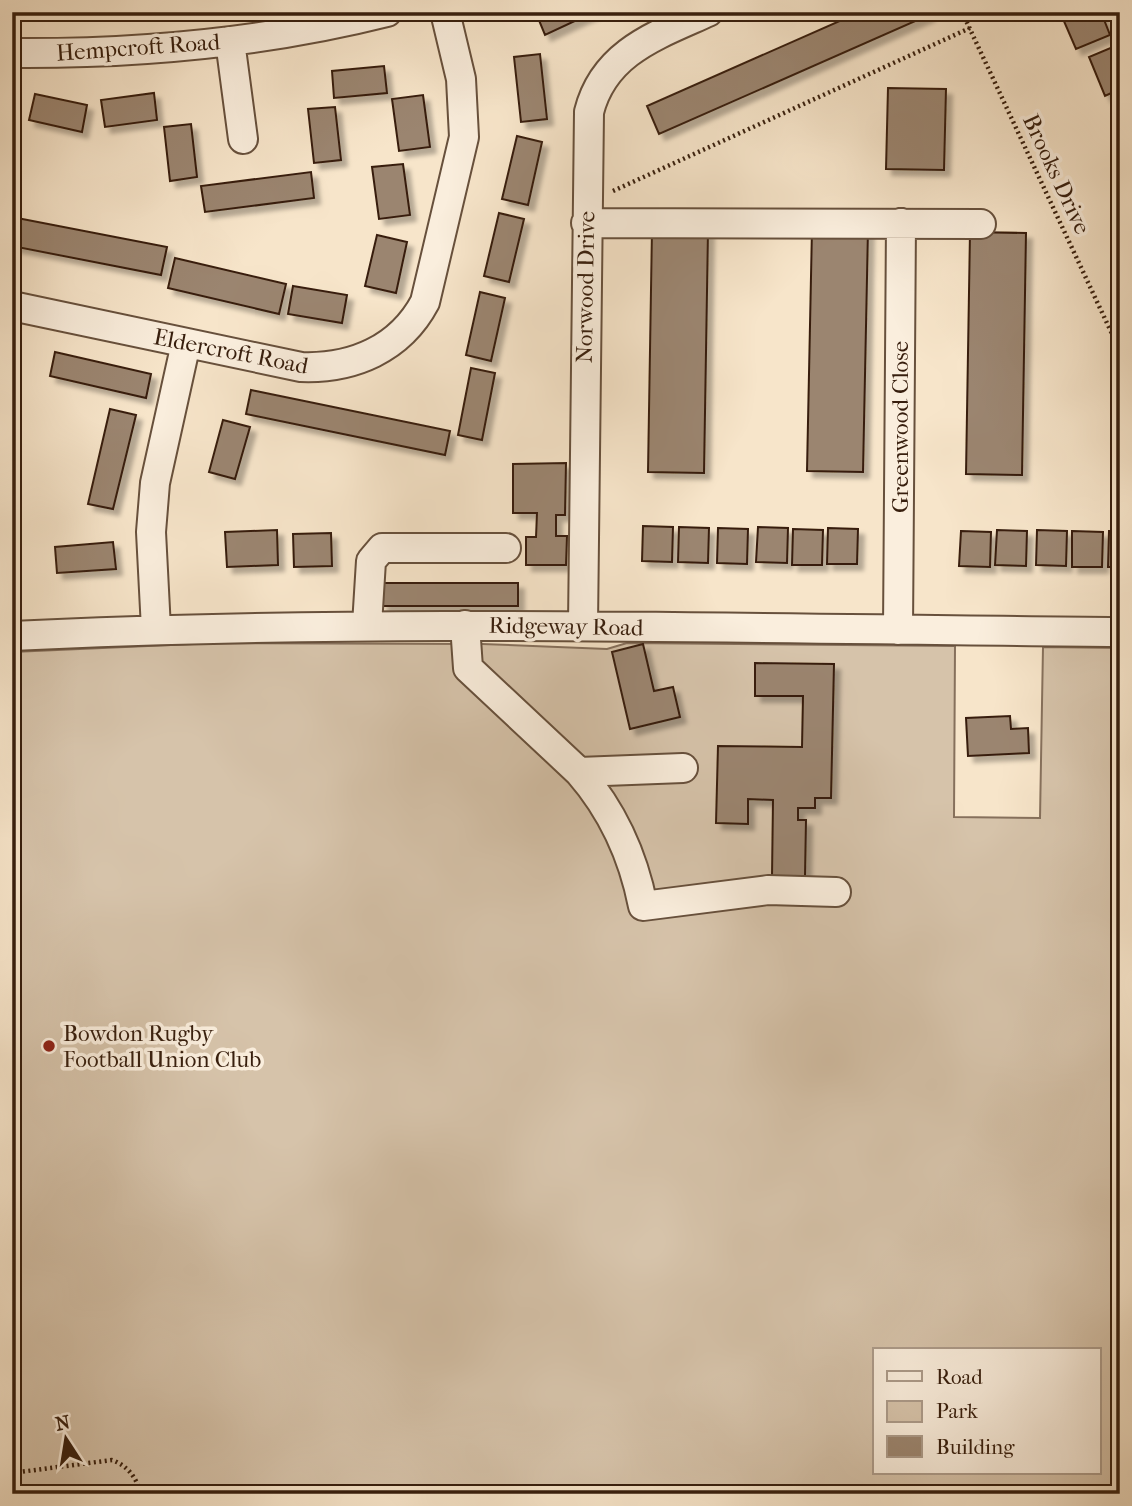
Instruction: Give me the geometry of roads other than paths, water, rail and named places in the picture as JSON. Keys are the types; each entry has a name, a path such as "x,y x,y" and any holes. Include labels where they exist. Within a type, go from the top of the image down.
{"street":[{"name":"Hempcroft Road","path":"12,53 117,52 230,41 308,29 387,12"},
{"name":"Eldercroft Road","path":"12,306 301,367 323,368 349,363 378,351 401,335 416,318 432,284 464,137 461,79 445,12"},
{"name":"Norwood Drive","path":"583,625 586,213 588,121 593,95 601,80 623,55 636,46 708,12"},
{"path":"230,41 243,142"},
{"path":"586,213 981,224"},
{"name":"Greenwood Close","path":"898,630 901,223"},
{"path":"156,629 151,532 155,482 186,344"},
{"path":"367,625 371,561 382,548 506,548"},
{"name":"Ridgeway Road","path":"12,636 156,629 367,625 1120,632"},
{"path":"464,625 468,668 579,772 603,800 621,834 638,878 643,906 768,890 836,892"},
{"path":"579,772 683,768"}],"place":[{"name":"Bowdon Rugby Football Union Club","path":"49,1046"}]}
